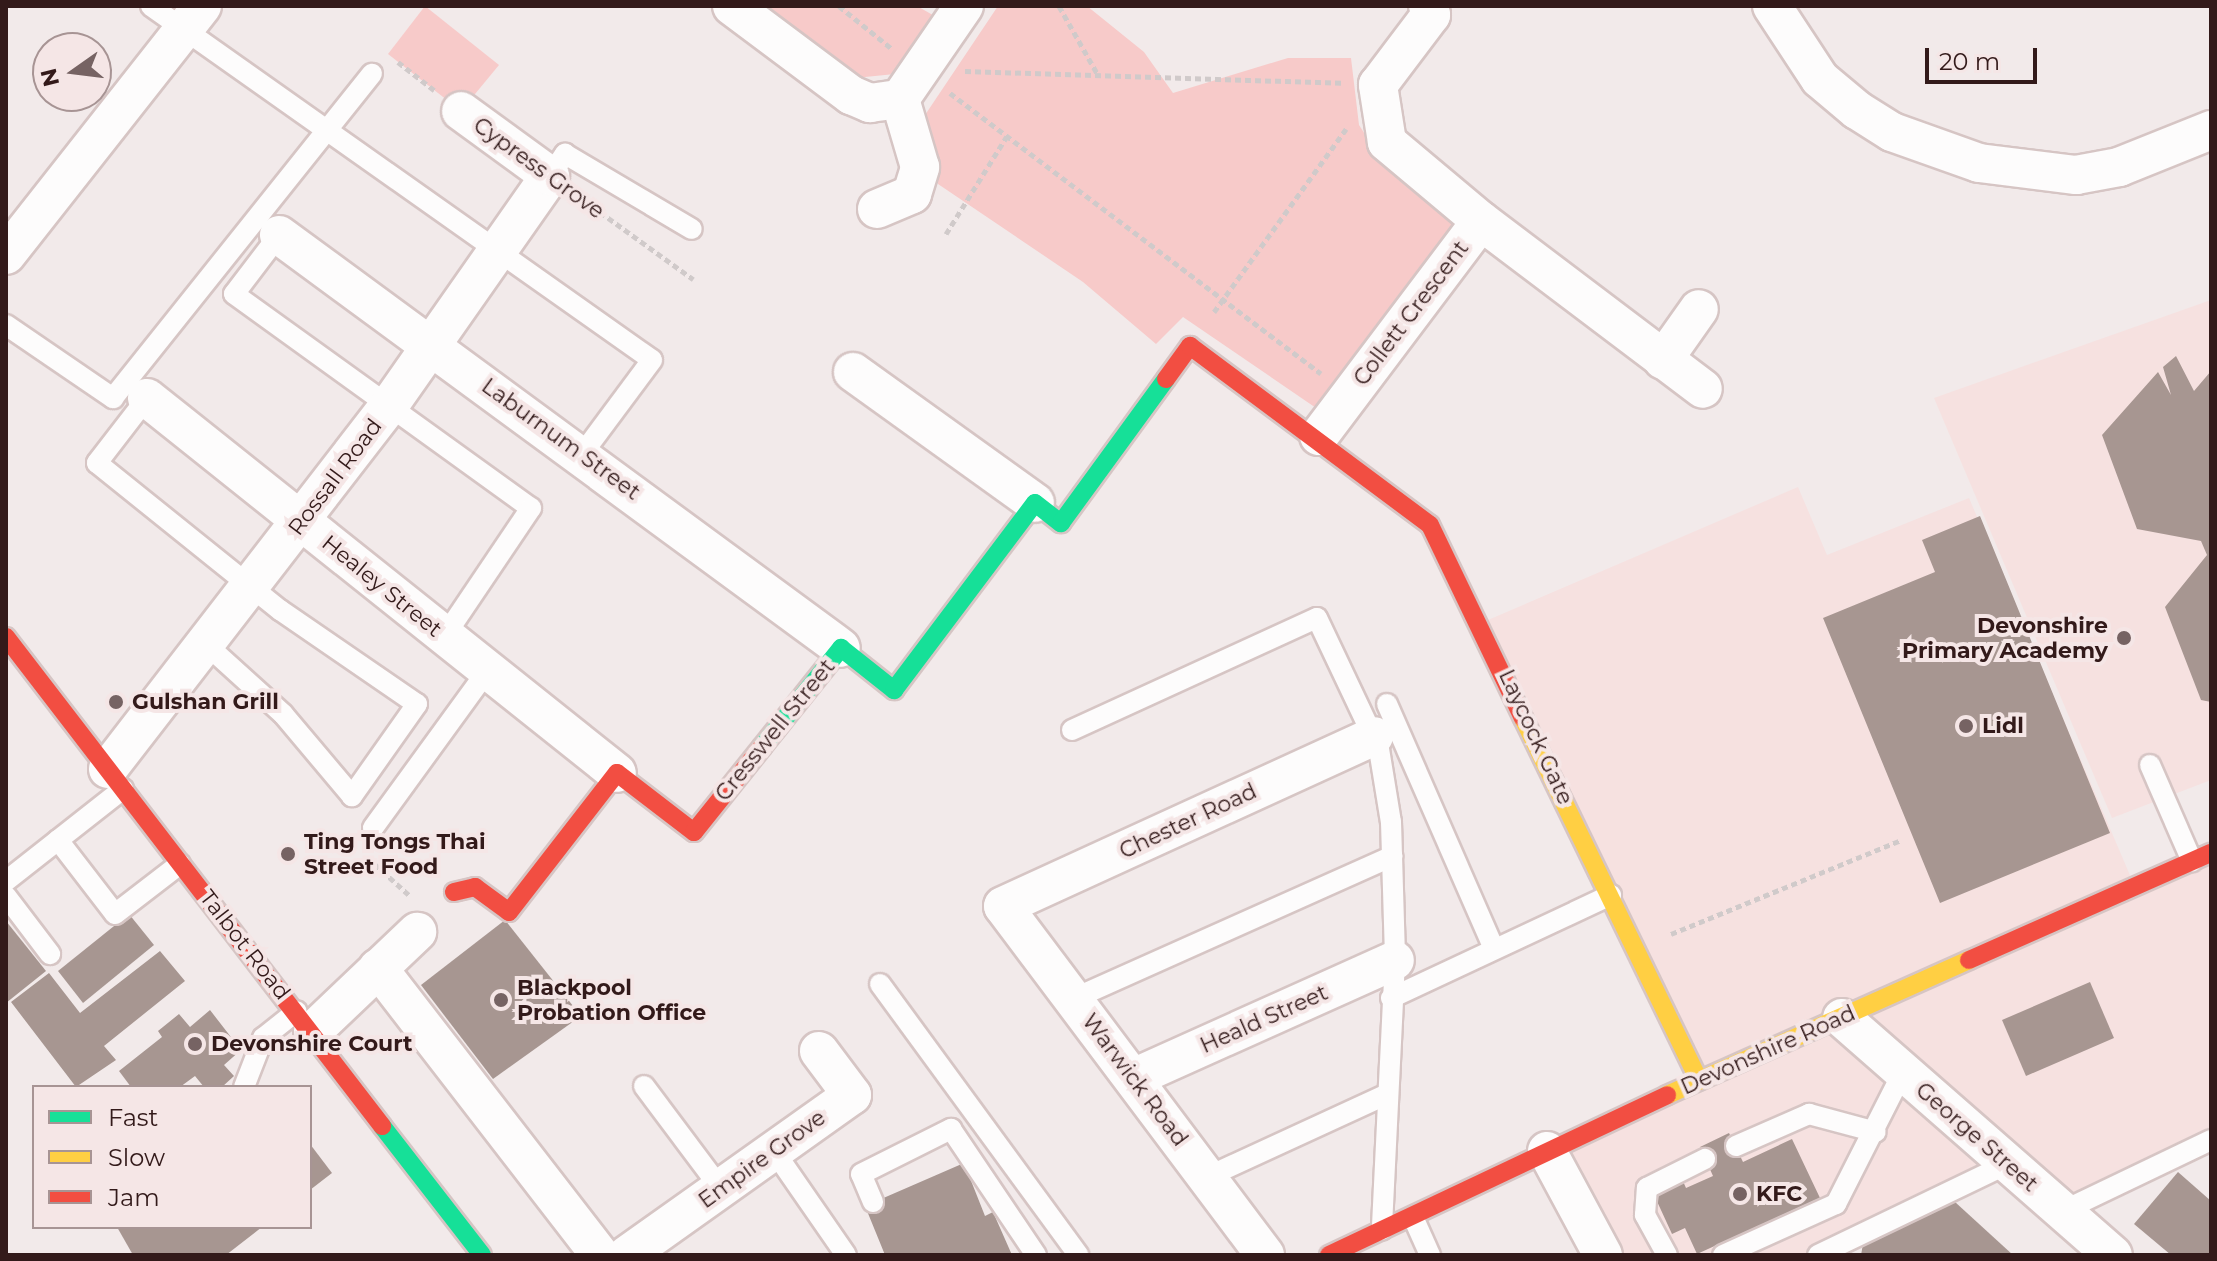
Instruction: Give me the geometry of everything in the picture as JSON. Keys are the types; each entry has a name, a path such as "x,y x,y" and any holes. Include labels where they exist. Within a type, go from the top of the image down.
{"street":[{"path":"732,6 851,95 870,103 910,85 964,6"},
{"path":"1378,85 1431,15 1428,6"},
{"path":"1772,6 1820,79 1857,110 1892,132 1979,163 2076,175 2119,167 2211,130"},
{"path":"7,252 193,18"},
{"path":"877,209 912,194 920,167 910,85"},
{"name":"Collett Crescent","path":"1319,436 1481,221 1387,142 1378,85"},
{"name":"Cypress Grove","path":"461,111 550,176"},
{"name":"Rossall Road","path":"116,779 207,645 388,407 550,176"},
{"path":"1481,221 1703,389"},
{"name":"Laburnum Street","path":"279,235 583,453 841,648"},
{"path":"1663,360 1699,309"},
{"path":"853,372 1061,523 1190,346"},
{"name":"Laycock Gate","path":"1190,346 1319,436 1430,525 1699,1080"},
{"name":"Healey Street","path":"147,398 617,773"},
{"name":"Cresswell Street","path":"617,773 694,832 841,648 894,690 1035,503"},
{"name":"Talbot Road","path":"6,637 305,1021 482,1255"},
{"name":"Chester Road","path":"1003,906 1381,720"},
{"path":"454,892 475,887 509,912 617,773"},
{"name":"Devonshire Road","path":"1329,1255 1699,1080 2202,857"},
{"name":"Warwick Road","path":"1003,906 1265,1255"},
{"path":"305,1021 378,968 417,932"},
{"name":"Heald Street","path":"1133,1078 1395,960"},
{"path":"378,968 600,1255"},
{"name":"George Street","path":"1842,1018 2113,1255"},
{"name":"Empire Grove","path":"627,1255 852,1095 819,1051"},
{"path":"1547,1151 1603,1255"}],"lane":[{"path":"151,6 193,18 327,132 652,360 583,453"},
{"path":"6,325 113,398 372,74"},
{"path":"550,176 565,154 692,229"},
{"path":"279,235 234,294 531,508 444,637"},
{"path":"147,398 97,463 252,587 417,704 352,796 283,714 207,645"},
{"path":"1072,730 1317,618 1381,720 1494,949"},
{"path":"373,828 487,671"},
{"path":"1381,720 1393,856 1395,960 1385,1095 1382,1230"},
{"path":"2150,765 2202,857"},
{"path":"6,881 58,840 116,779"},
{"path":"58,840 115,914 180,864"},
{"path":"1073,999 1393,856"},
{"path":"1391,998 1611,895"},
{"path":"6,896 50,954"},
{"path":"880,984 1078,1255"},
{"path":"245,1085 263,1038 305,1021"},
{"path":"1723,1255 1836,1204 1867,1152 1903,1072"},
{"path":"644,1086 721,1189"},
{"path":"1207,1177 1385,1095"},
{"path":"1736,1146 1809,1114 1876,1132"},
{"path":"873,1202 861,1174 951,1129 1014,1238 1036,1255"},
{"path":"2063,1211 2211,1140"},
{"path":"774,1151 846,1255"},
{"path":"1667,1255 1645,1215 1647,1188 1705,1159"},
{"path":"1818,1255 2007,1164"},
{"path":"1413,1217 1430,1255"}],"path":[{"path":"839,6 910,85 1007,136 1349,395"},
{"path":"1059,6 1098,76"},
{"name":"Cypress Grove","path":"388,54 461,111"},
{"path":"910,85 1098,76 1378,85"},
{"path":"1190,346 1378,85"},
{"path":"946,234 1007,136"},
{"name":"Cypress Grove","path":"550,176 693,279"},
{"path":"1637,949 1901,840"}],"shaded area":[{"path":"425,6 499,65 461,111 388,54"},
{"path":"749,6 917,6 938,18 895,74 845,79"},
{"path":"998,6 1087,6 1144,52 1173,93 1288,58 1351,58 1359,125 1379,156 1458,223 1319,410 1183,317 1156,344 1083,282 938,184 921,121"},
{"name":"Devonshire Primary Academy","path":"2211,300 2211,780 2112,818 1934,398"},
{"path":"1798,487 1827,555 1969,498 2135,887 2211,854 2211,1142 2063,1211 2007,1164 1818,1255 1603,1255 1547,1151 1709,1081 1488,620"}],"building":[{"path":"2176,356 2194,391 2211,371 2211,702 2201,700 2165,607 2207,555 2201,541 2137,529 2102,435 2158,372 2171,395 2163,367"},
{"name":"Lidl","path":"1980,516 2110,833 1940,903 1823,618 1935,572 1922,540"},
{"path":"129,914 154,945 83,1003 58,971"},
{"name":"Blackpool Probation Office","path":"505,920 581,1016 493,1079 421,985"},
{"path":"6,921 46,971 6,1003"},
{"path":"160,951 185,981 104,1046 116,1060 74,1085 11,1002 49,973 80,1013"},
{"path":"2090,982 2114,1038 2026,1076 2002,1020"},
{"name":"Devonshire Court","path":"210,1010 241,1050 224,1065 234,1076 224,1085 202,1085 195,1076 183,1085 130,1085 119,1071 162,1037 158,1031 179,1014 190,1027"},
{"name":"KFC","path":"1729,1133 1743,1162 1792,1139 1820,1198 1697,1254 1685,1228 1672,1234 1655,1197 1682,1179 1686,1188 1713,1176 1700,1147"},
{"path":"312,1147 332,1173 312,1188"},
{"path":"964,1163 985,1216 993,1212 1012,1255 885,1255 865,1206"},
{"path":"2178,1172 2211,1201 2211,1255 2171,1255 2134,1224"},
{"path":"1955,1202 2013,1255 1861,1255 1863,1244"},
{"path":"118,1229 259,1229 226,1255 133,1255"}],"traffic: fast":[{"path":"762,747 841,648 894,690 1035,503 1061,523 1166,379"},
{"path":"382,1126 482,1255"}],"traffic: slow":[{"path":"1523,718 1699,1080"},
{"path":"1667,1095 1969,960"}],"traffic: jam":[{"path":"1166,379 1190,346 1430,525 1523,718"},
{"path":"6,637 382,1126"},
{"path":"454,892 475,887 509,912 617,773 694,832 762,747"},
{"path":"1969,960 2211,853"},
{"path":"1329,1255 1667,1095"}],"place":[{"name":"Devonshire Primary Academy","path":"2124,638"},
{"name":"Gulshan Grill","path":"116,702"},
{"name":"Lidl","path":"1966,726"},
{"name":"Ting Tongs Thai Street Food","path":"288,854"},
{"name":"Blackpool Probation Office","path":"501,1000"},
{"name":"Devonshire Court","path":"195,1044"},
{"name":"KFC","path":"1740,1194"}]}
